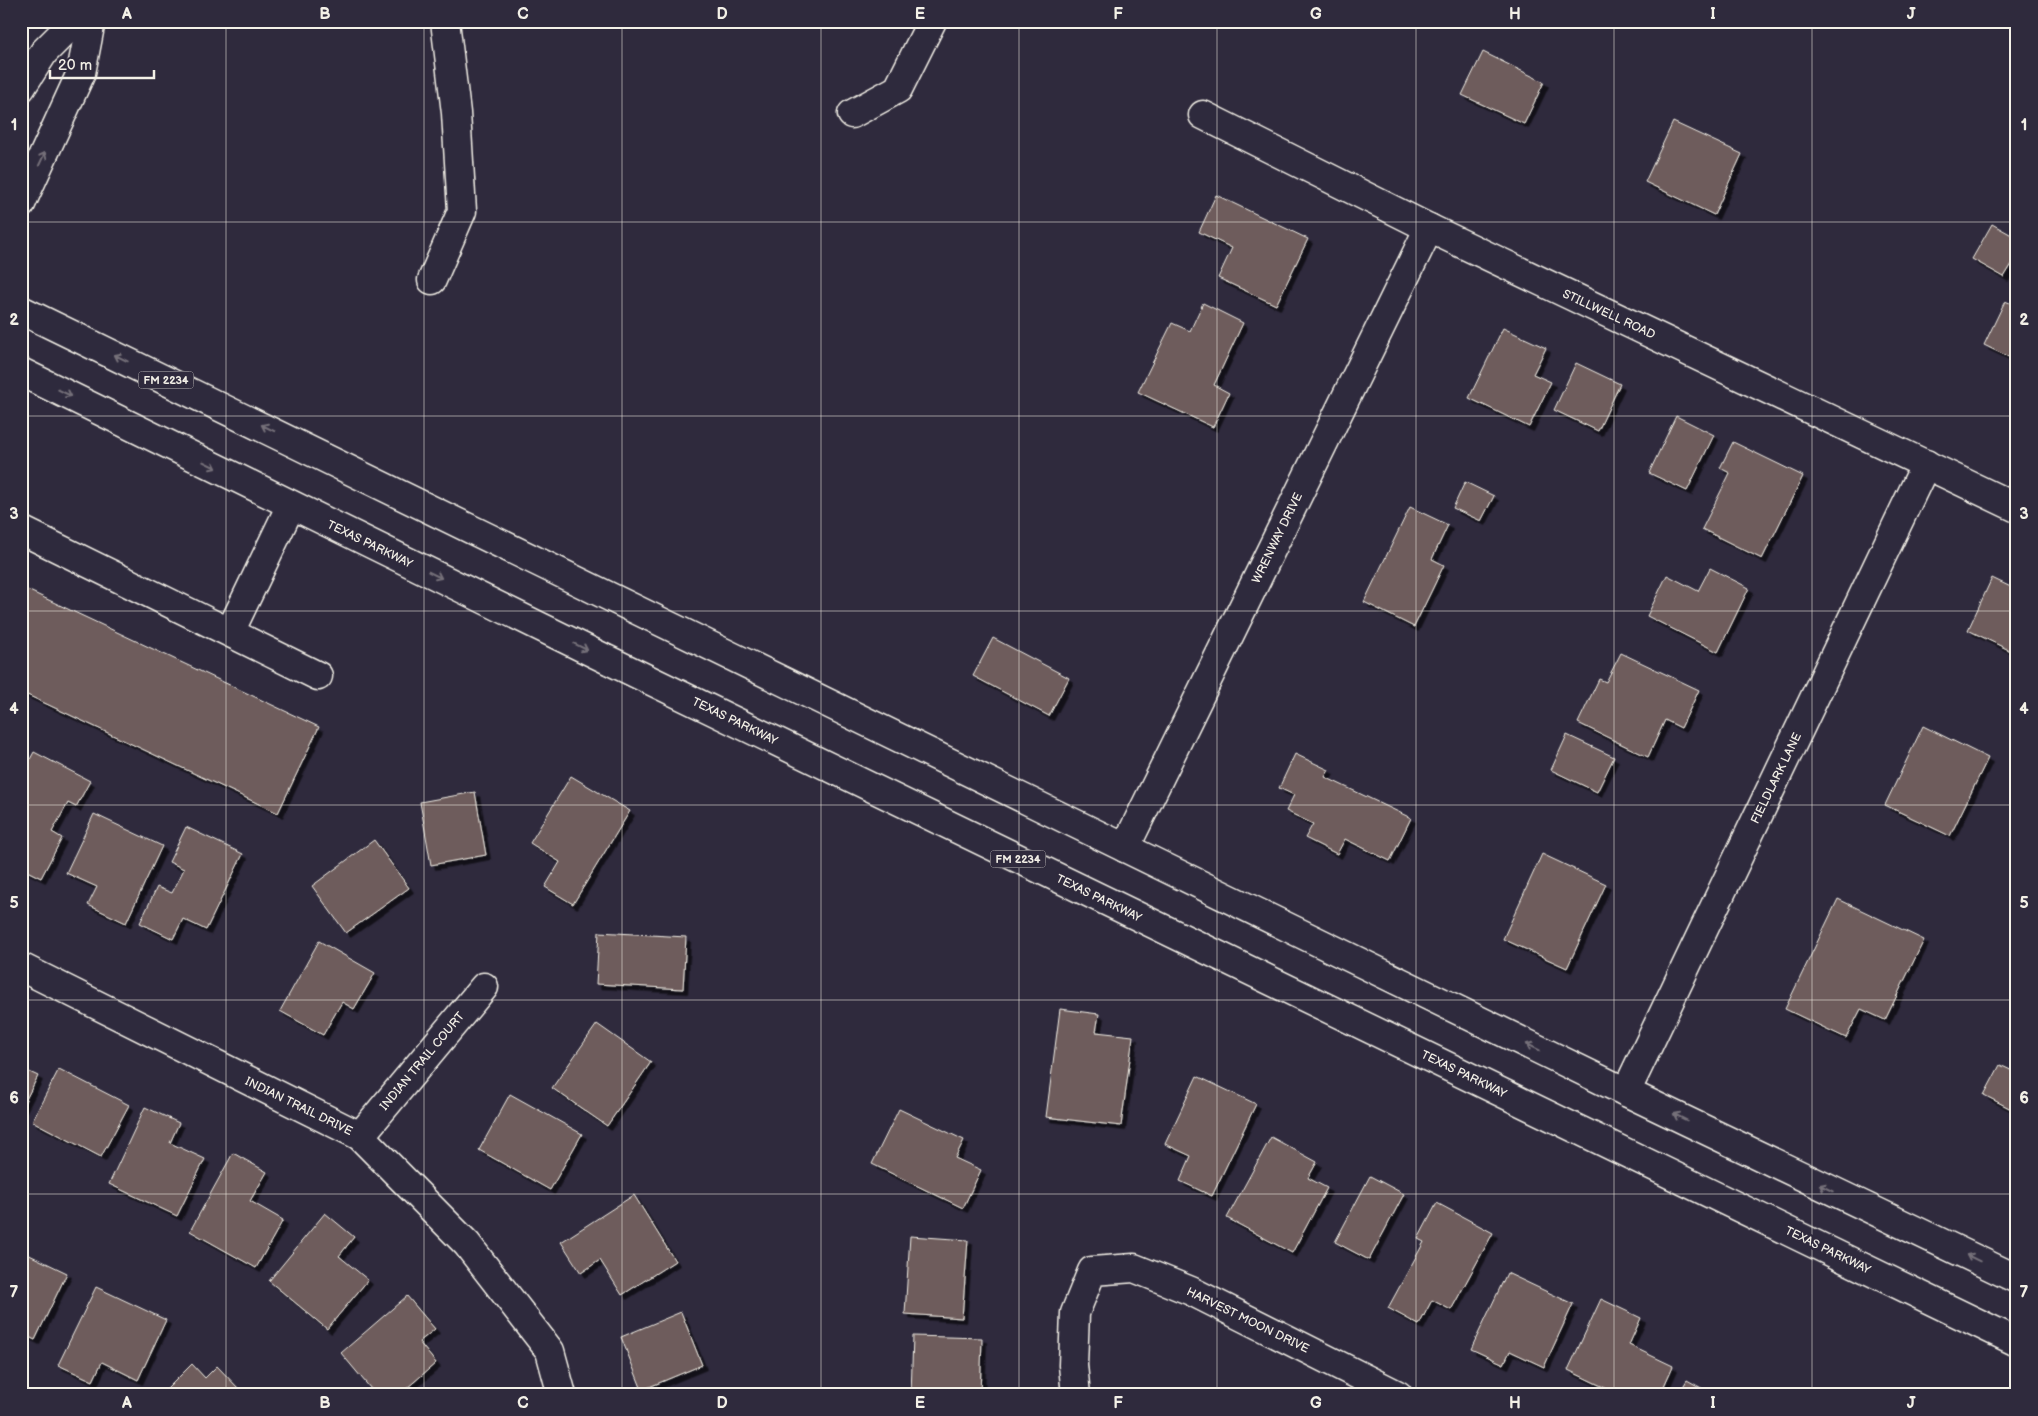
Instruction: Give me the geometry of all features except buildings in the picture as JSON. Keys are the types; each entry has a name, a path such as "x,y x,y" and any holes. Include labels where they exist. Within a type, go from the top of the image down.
{"main road":[{"path":"21,88 44,52 75,21"},
{"path":"21,204 81,73 91,21"},
{"path":"432,280 462,211 456,113 445,21"},
{"path":"852,114 898,89 932,21"},
{"name":"STILLWELL ROAD","path":"1202,115 1429,228 2017,508"},
{"name":"WRENWAY DRIVE","path":"1125,848 1429,228"},
{"name":"FM 2234","path":"21,310 1626,1092 2017,1279"},
{"name":"TEXAS PARKWAY","path":"21,372 291,505 2017,1342"},
{"name":"FIELDLARK LANE","path":"1626,1092 1926,464"},
{"path":"230,632 291,505"},
{"path":"21,530 318,676"},
{"name":"INDIAN TRAIL DRIVE","path":"21,967 360,1136 473,1251 550,1351 562,1395"},
{"name":"INDIAN TRAIL COURT","path":"360,1136 484,987"},
{"name":"HARVEST MOON DRIVE","path":"1076,1395 1073,1365 1075,1313 1092,1271 1134,1268 1183,1288 1398,1395"}]}
